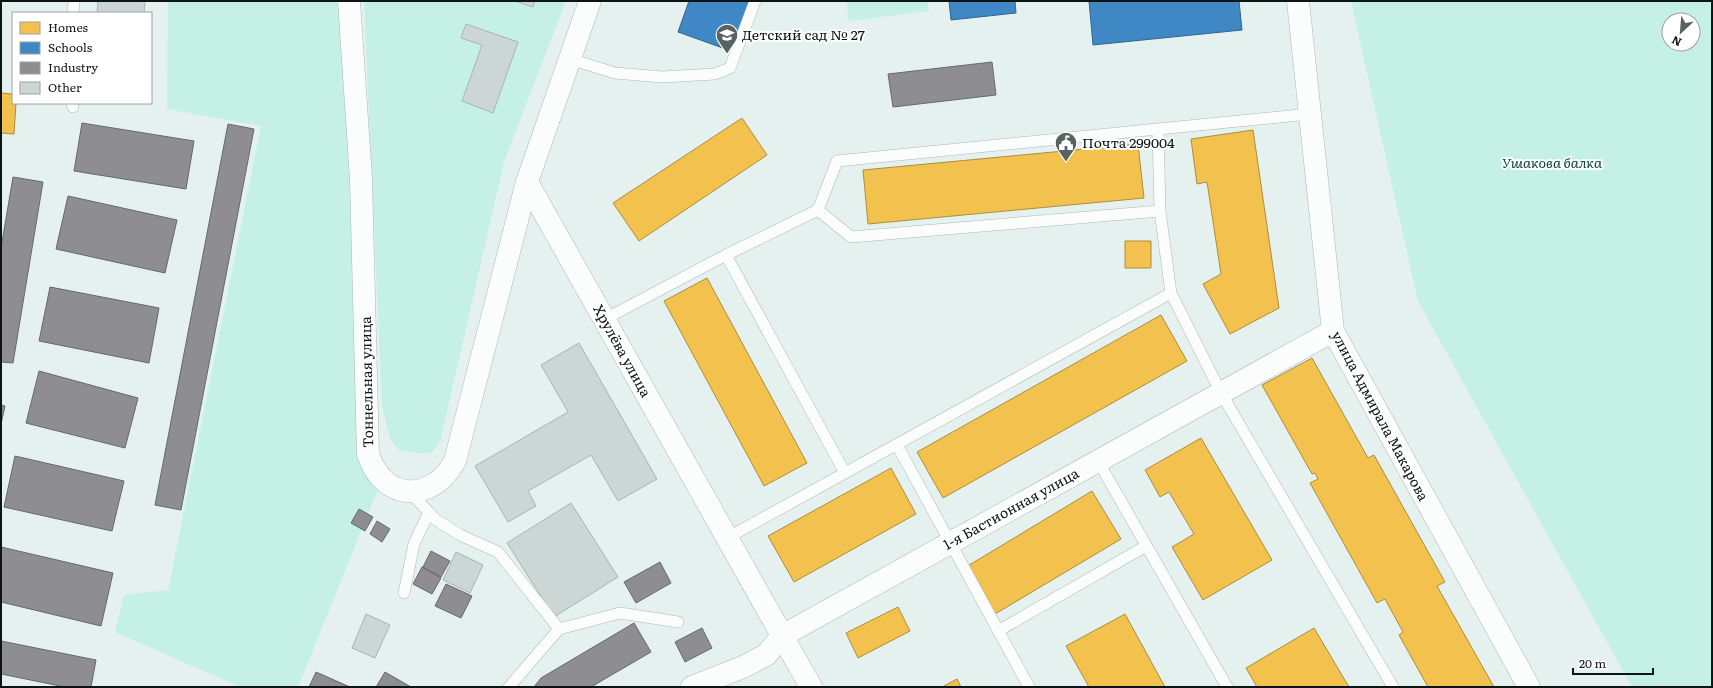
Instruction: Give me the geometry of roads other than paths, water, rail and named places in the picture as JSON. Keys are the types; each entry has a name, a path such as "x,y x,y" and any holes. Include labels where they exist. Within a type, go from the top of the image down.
{"street":[{"name":"Тоннельная улица","path":"349,1 362,180 368,454 373,468 382,479 394,488 409,491 424,490 437,484 448,474 455,461 526,182"},
{"path":"526,182 590,1"},
{"name":"улица Адмирала Макарова","path":"1298,1 1333,331 1529,687"},
{"name":"Хрулёва улица","path":"526,182 811,687"},
{"name":"1-я Бастионная улица","path":"692,687 743,667 766,655 782,636 1333,331"}],"lane":[{"path":"73,12 74,1"},
{"path":"570,59 615,73 662,77 715,74 730,68 755,1"},
{"path":"605,320 726,255 818,210 837,161 1310,114"},
{"path":"1158,129 1160,211 1171,293 1221,393 1393,687"},
{"path":"818,210 851,237 1160,211"},
{"path":"726,255 845,473"},
{"path":"728,538 897,446 1171,293"},
{"path":"897,446 1029,687"},
{"path":"1098,461 1227,687"},
{"path":"409,491 428,514 460,535 498,552 559,629"},
{"path":"404,593 414,544 428,514"},
{"path":"998,631 1146,546"},
{"path":"509,687 559,629 620,613 678,622"}],"place":[{"name":"Детский сад № 27","path":"727,54"},
{"name":"Почта 299004","path":"1066,162"}],"park label":[{"name":"Ушакова балка","path":"1552,163"}]}
